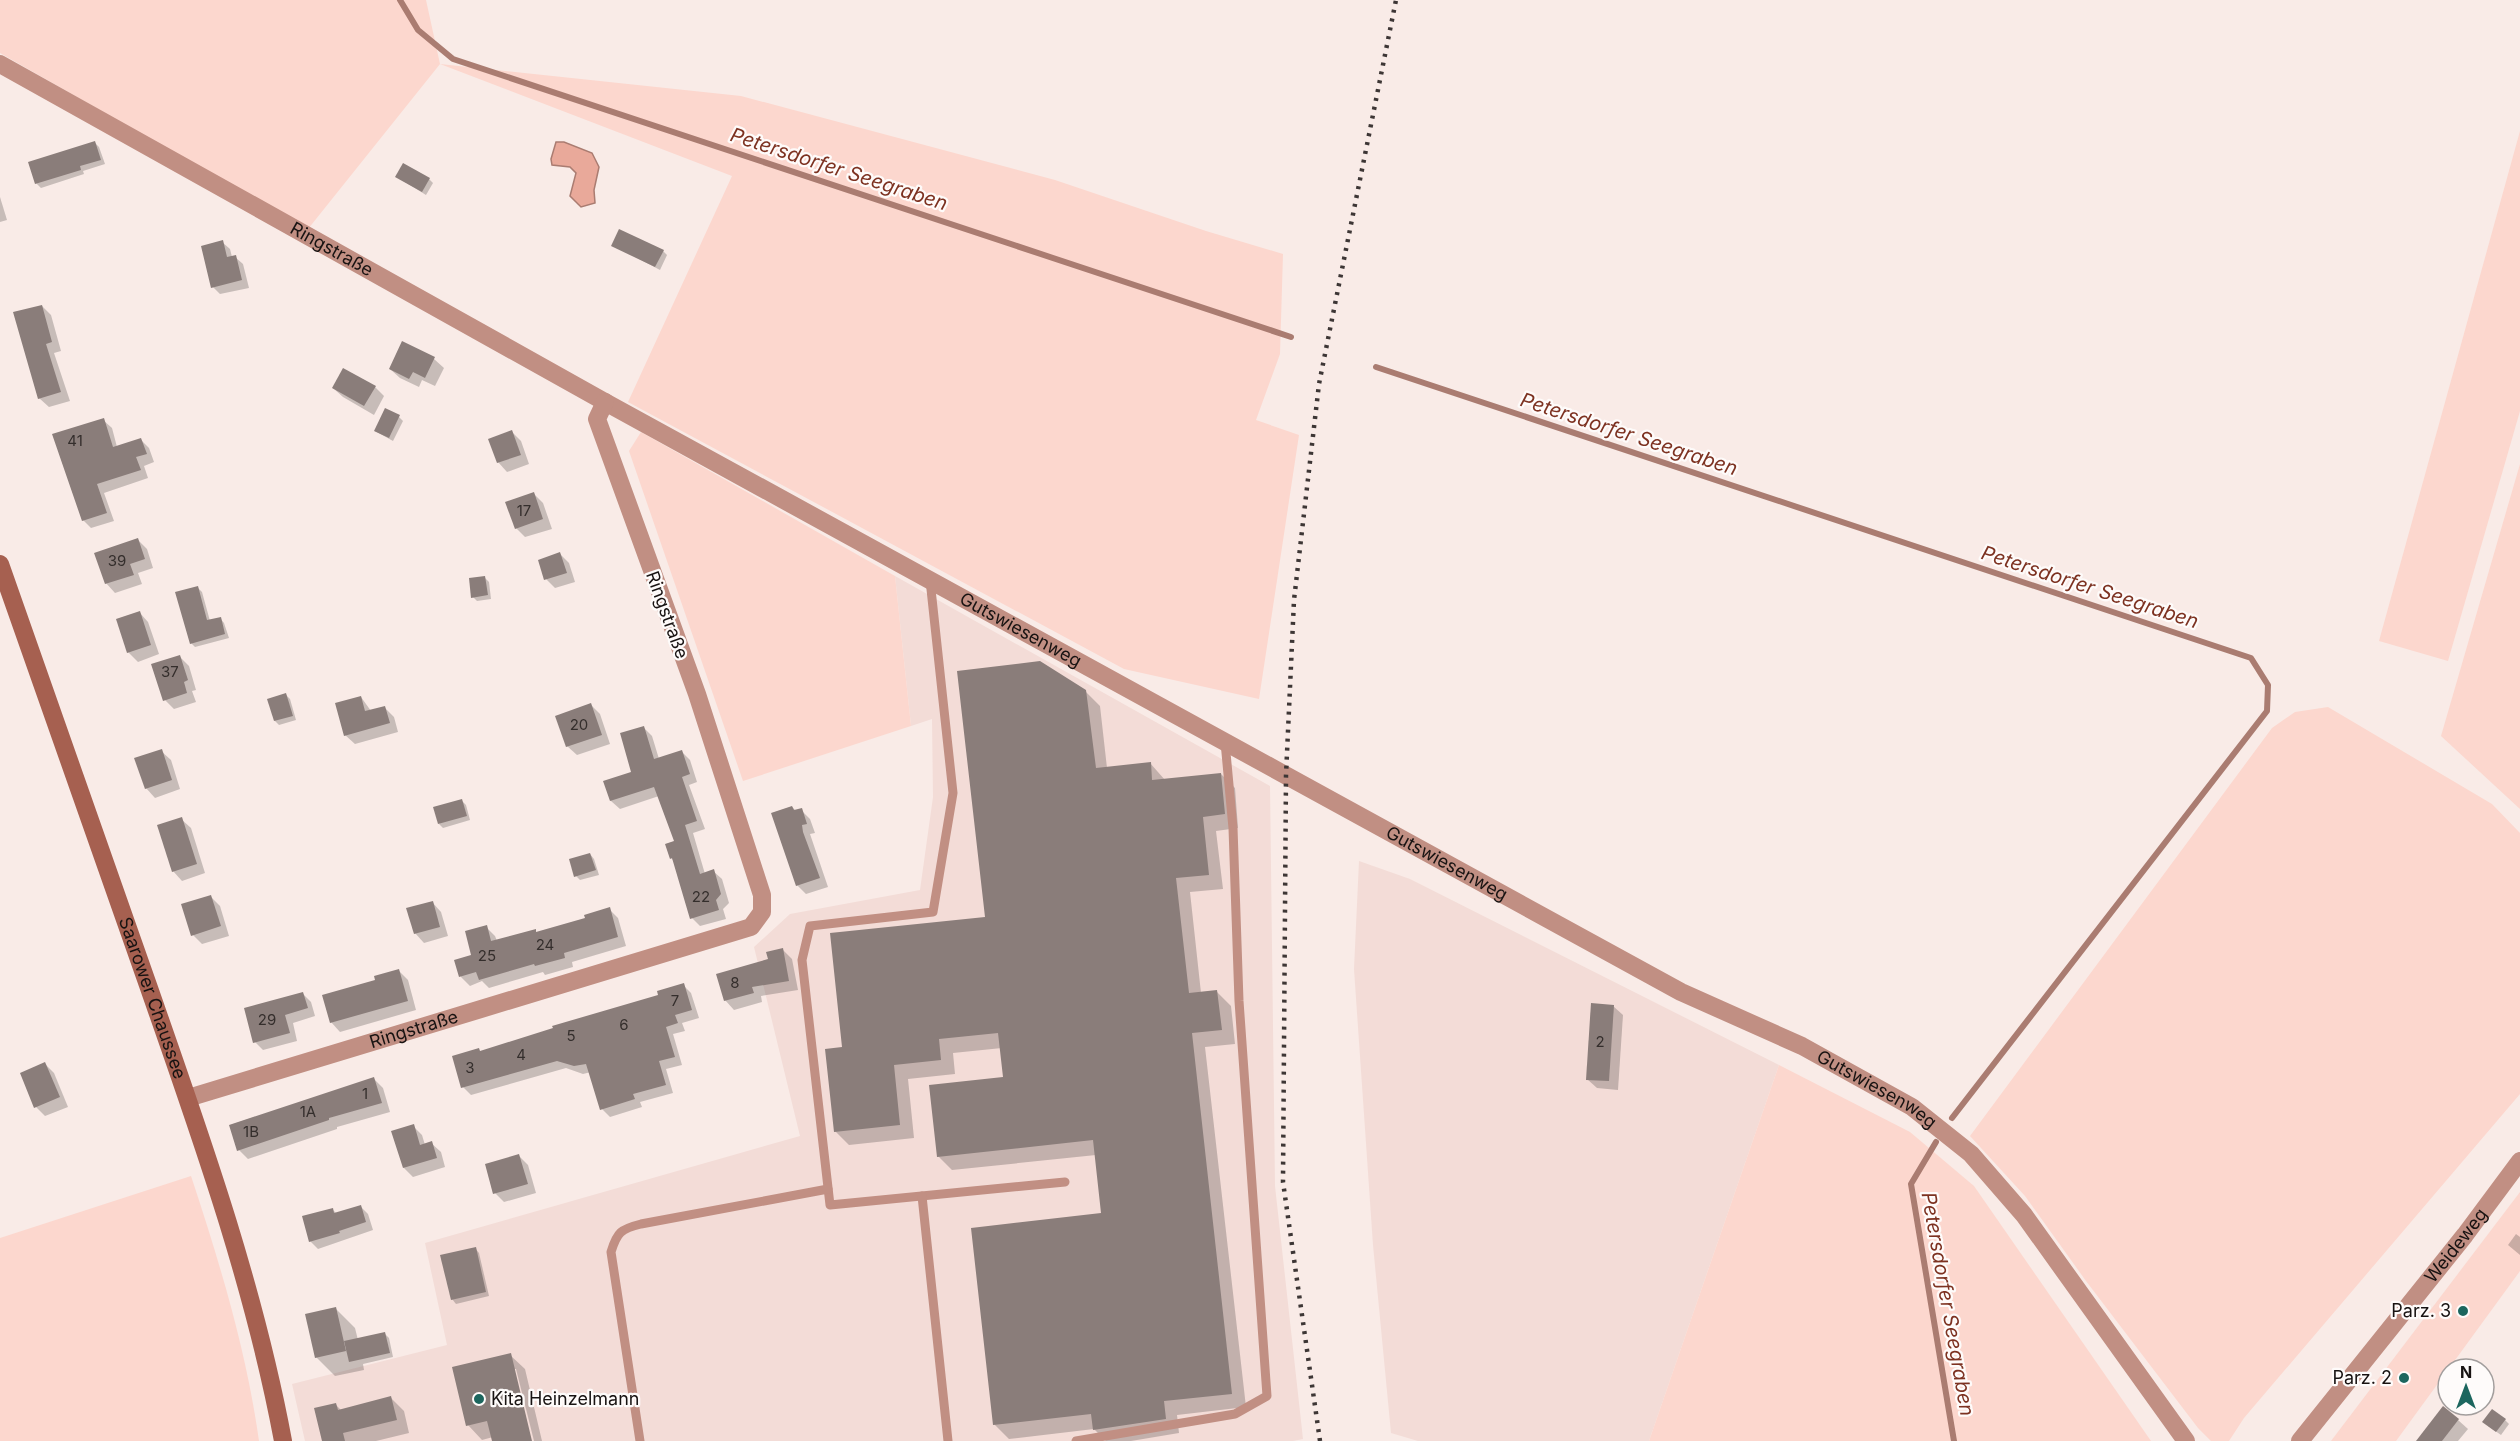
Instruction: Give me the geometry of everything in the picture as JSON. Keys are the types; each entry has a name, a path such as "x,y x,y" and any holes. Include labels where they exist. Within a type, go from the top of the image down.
{"main road":[{"name":"Saarower Chaussee","path":"0,564 188,1098 243,1268 270,1373 283,1441"}],"street":[{"name":"Ringstraße","path":"0,64 605,402 597,419 697,694 762,895 762,912 751,927 188,1098"},
{"name":"Gutswiesenweg","path":"605,402 1681,992 1802,1046 1912,1107 1971,1154 2024,1215 2186,1441"},
{"name":"Weideweg","path":"2301,1441 2465,1235 2520,1161"}],"lane":[{"path":"930,580 953,793 933,912 810,926 802,960 830,1205 1065,1182"},
{"path":"1076,1441 1235,1414 1267,1396 1240,1013 1233,828 1225,742"},
{"path":"640,1441 611,1252 615,1238 624,1228 641,1224 828,1189"},
{"path":"922,1196 948,1441"}],"shaded area":[{"path":"0,0 426,0 440,64 308,229 0,53"},
{"path":"440,64 741,96 1055,180 1206,231 1283,254 1280,354 1256,420 1299,435 1259,699 1124,669 628,402 732,176"},
{"path":"2520,131 2520,411 2448,661 2379,641"},
{"path":"556,142 564,142 592,153 599,167 594,190 595,203 581,207 570,196 576,173 570,167 552,165 551,159"},
{"path":"641,432 895,576 911,726 743,781 629,451"},
{"path":"2520,464 2520,809 2441,736"},
{"path":"895,576 1270,786 1275,1186 1303,1439 1293,1441 305,1441 292,1384 447,1345 425,1243 800,1136 754,947 790,914 920,890 933,797 932,719 911,726"},
{"path":"2328,707 2492,804 2520,833 2520,1094 2244,1418 2229,1441 2211,1441 2198,1428 2086,1281 2025,1196 1970,1136 2272,728 2295,712"},
{"path":"1359,861 1410,879 1779,1065 1649,1441 1418,1441 1391,1433 1373,1245 1354,969"},
{"path":"1779,1065 1910,1132 1974,1186 2151,1441 1649,1441"},
{"path":"191,1176 231,1307 247,1373 259,1441 0,1441 0,1238"},
{"path":"2520,1192 2520,1271 2457,1357 2436,1357 2436,1386 2396,1441 2331,1441"}],"building":[{"path":"95,141 101,160 80,166 81,170 35,184 28,162"},
{"path":"403,163 430,178 422,192 395,177"},
{"path":"619,229 664,250 655,267 611,246"},
{"path":"223,240 227,257 236,255 242,280 211,288 201,246"},
{"path":"42,305 52,342 46,344 61,392 38,399 13,312"},
{"path":"402,341 435,357 425,378 413,372 409,379 389,369"},
{"path":"343,368 376,386 364,406 332,388"},
{"path":"385,408 400,415 389,438 374,431"},
{"path":"104,418 113,447 141,438 147,454 136,457 141,470 97,484 107,513 82,521 52,434"},
{"path":"512,430 521,455 497,463 488,439"},
{"path":"534,492 543,519 515,529 505,502"},
{"path":"138,538 145,559 130,564 134,575 105,584 94,553"},
{"path":"560,552 567,573 544,580 538,560"},
{"path":"485,576 488,595 471,598 469,578"},
{"path":"198,586 207,620 221,617 225,634 190,644 175,592"},
{"path":"140,611 151,645 127,653 116,619"},
{"path":"180,655 188,680 184,682 187,693 163,701 151,664"},
{"path":"1040,661 1086,690 1096,768 1151,762 1152,780 1221,773 1225,814 1203,817 1209,875 1176,878 1189,993 1217,990 1222,1030 1192,1033 1232,1394 1164,1401 1166,1419 1093,1430 1091,1414 993,1425 971,1228 1101,1213 1093,1140 937,1157 929,1085 1003,1077 998,1033 939,1039 941,1060 894,1065 900,1125 834,1132 825,1049 842,1047 830,933 985,917 957,671"},
{"path":"286,693 293,716 274,721 267,699"},
{"path":"361,696 365,711 385,706 390,723 344,736 335,703"},
{"path":"591,703 602,735 566,747 555,716"},
{"path":"644,726 654,759 682,750 690,774 682,777 697,821 685,825 700,874 714,869 721,894 716,900 719,910 690,919 672,858 670,859 665,844 674,841 654,787 610,801 603,781 631,772 620,733"},
{"path":"162,749 172,780 145,789 134,758"},
{"path":"462,799 467,816 438,824 433,807"},
{"path":"792,806 794,810 802,808 807,824 802,825 803,832 820,878 796,886 771,813"},
{"path":"182,817 197,864 172,872 157,825"},
{"path":"590,853 596,870 574,877 569,859"},
{"path":"211,895 221,926 191,936 181,904"},
{"path":"433,901 440,927 414,934 406,908"},
{"path":"610,907 618,937 564,953 565,958 535,966 534,964 479,980 476,972 459,977 454,960 471,955 465,931 487,925 491,941 536,929 536,932 585,918 584,915"},
{"path":"783,948 789,981 752,987 754,993 724,1001 716,974 768,959 766,952"},
{"path":"399,969 408,1001 330,1023 322,995 375,980 374,976"},
{"path":"684,983 692,1010 675,1015 678,1023 666,1027 675,1057 659,1061 666,1085 633,1094 635,1099 600,1110 586,1064 574,1066 557,1061 461,1088 452,1056 479,1048 480,1051 553,1028 552,1026 658,995 657,991"},
{"path":"303,992 308,1008 285,1015 290,1033 253,1043 244,1008"},
{"path":"1591,1003 1614,1005 1609,1081 1586,1080"},
{"path":"45,1062 60,1097 34,1108 20,1073"},
{"path":"374,1077 382,1103 329,1118 329,1120 237,1151 229,1125"},
{"path":"414,1124 420,1145 432,1141 437,1158 403,1168 391,1131"},
{"path":"519,1154 528,1184 493,1194 485,1164"},
{"path":"361,1205 366,1222 309,1242 302,1216 333,1208 334,1213"},
{"path":"476,1247 486,1292 451,1300 440,1255"},
{"path":"336,1307 346,1351 315,1358 305,1314"},
{"path":"385,1332 390,1353 349,1362 344,1341"},
{"path":"511,1353 532,1441 492,1441 487,1421 466,1426 452,1367"},
{"path":"391,1396 397,1420 343,1433 345,1441 322,1441 314,1408 336,1403 338,1410"},
{"path":"2496,1412 2506,1419 2496,1432 2482,1422 2486,1417 2496,1417"},
{"path":"2436,1415 2436,1417 2459,1419 2442,1441 2416,1441"}],"waterway":[{"name":"Petersdorfer Seegraben","path":"400,0 418,30 453,59 1291,337"},
{"name":"Petersdorfer Seegraben","path":"1376,367 2251,658 2268,685 2267,711 1952,1118"},
{"name":"Petersdorfer Seegraben","path":"1936,1142 1911,1184 1954,1441"}],"railway":[{"path":"1320,1441 1283,1182 1286,775 1294,600 1319,384 1396,0"}],"place":[{"name":"Parz. 3","path":"2463,1311"},
{"name":"Parz. 2","path":"2404,1378"},
{"name":"Kita Heinzelmann","path":"479,1399"}]}
